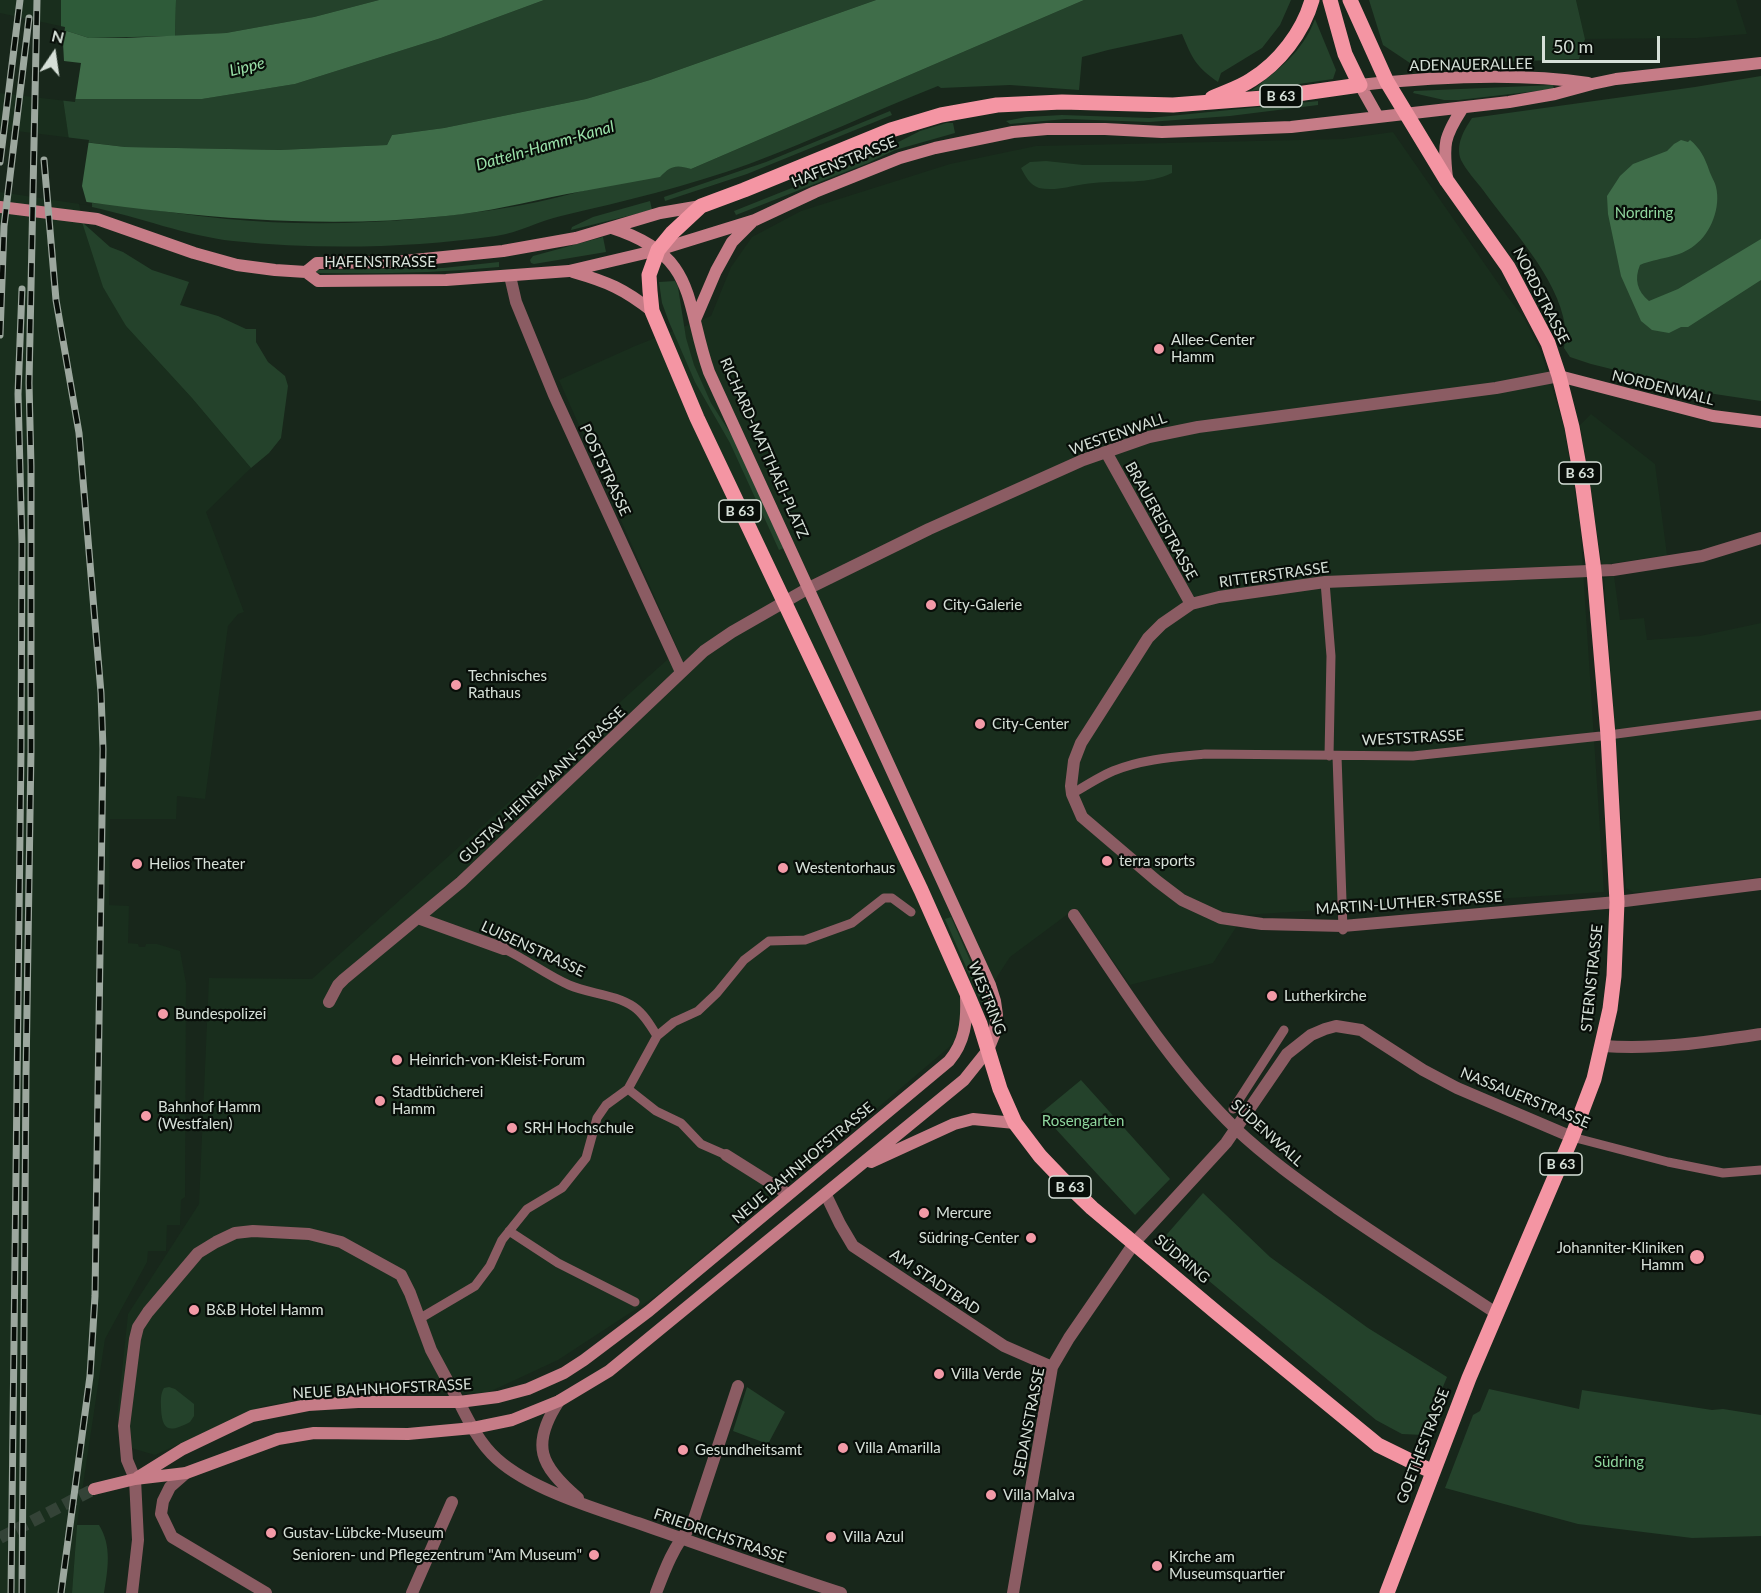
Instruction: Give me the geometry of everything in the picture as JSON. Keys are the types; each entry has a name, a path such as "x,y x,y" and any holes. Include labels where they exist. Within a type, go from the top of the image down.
{"main road":[{"name":"B 63","path":"1201,103 1251,80 1268,68 1297,33 1312,0"},
{"path":"1330,0 1345,54 1377,117"},
{"name":"B 63","path":"1350,0 1387,82"},
{"name":"ADENAUERALLEE","path":"1405,114 1462,109 1555,94 1592,84 1761,63"},
{"name":"ADENAUERALLEE","path":"1387,82 1544,78 1592,84"},
{"name":"HAFENSTRASSE","path":"306,272 317,263 394,262 503,251 576,238 660,213 701,206 891,130 956,112 997,105 1062,102 1173,105 1275,97 1387,82"},
{"name":"NORDSTRASSE","path":"1387,82 1447,181 1508,267 1548,343 1559,376 1581,478 1594,571 1608,735"},
{"path":"1447,181 1444,158 1446,135 1462,109"},
{"name":"HAFENSTRASSE","path":"0,207 97,219 194,253 237,265 306,272 318,281 446,280 510,276 569,271 658,250 754,220 815,192 900,158 935,148 1013,132 1047,129 1162,132 1240,131 1405,114"},
{"name":"B 63","path":"701,206 672,233 658,250 650,275 652,311 731,492 786,602"},
{"name":"B 63","path":"695,320 716,271 732,242 754,220"},
{"name":"RICHARD-MATTHAEI-PLATZ","path":"612,228 635,236 658,250 678,270 709,372 807,589"},
{"path":"569,271 619,287 652,311"},
{"name":"NORDENWALL","path":"1559,376 1713,416 1761,422"},
{"name":"WESTRING","path":"807,589 887,757 990,985 997,1015 994,1035 988,1050"},
{"name":"WESTRING","path":"786,602 843,729 921,890 988,1050"},
{"name":"STERNSTRASSE","path":"1496,1313 1572,1137 1594,1079 1603,1046 1614,976 1617,902 1608,735"},
{"name":"NEUE BAHNHOFSTRASSE","path":"135,1479 183,1449 252,1416 308,1405 358,1402 459,1402 528,1389 564,1373 650,1311 950,1061 964,1037 967,1018 966,993"},
{"path":"94,1489 135,1479 186,1473 278,1439 305,1434 408,1434 473,1428 530,1414 559,1401 609,1371 826,1195 964,1080 977,1067 988,1050"},
{"name":"SÜDRING","path":"988,1050 1000,1089 1015,1123 1040,1156 1063,1180 1378,1445 1433,1472"},
{"path":"857,1169 954,1124 973,1119 1015,1123"},
{"name":"GOETHESTRASSE","path":"1387,1593 1466,1385 1496,1313"}],"street":[{"name":"POSTSTRASSE","path":"510,276 516,302 554,395 681,672"},
{"name":"WESTENWALL","path":"786,602 807,589 929,529 1106,452 1149,437 1197,427 1496,388 1559,376"},
{"name":"BRAUEREISTRASSE","path":"1106,452 1191,604"},
{"name":"RITTERSTRASSE","path":"1072,794 1071,781 1077,751 1119,681 1148,638 1162,624 1191,604 1219,597 1325,582 1613,570 1702,556 1761,538"},
{"path":"1325,582 1331,656 1333,756 1343,929"},
{"name":"GUSTAV-HEINEMANN-STRASSE","path":"329,1002 344,979 469,873 716,641 786,602"},
{"name":"WESTSTRASSE","path":"1072,794 1114,771 1166,758 1206,754 1413,756 1761,716"},
{"name":"MARTIN-LUTHER-STRASSE","path":"1072,794 1083,817 1156,881 1193,906 1221,918 1237,921 1343,929 1617,902 1761,884"},
{"path":"419,1319 475,1286 490,1266 502,1240 527,1209 562,1188 586,1158 597,1118 606,1105 628,1089 657,1036 674,1022 698,1011 717,993 744,960 769,941 805,940 852,923 884,898 892,898 911,912"},
{"name":"SÜDENWALL","path":"1074,915 1154,1033 1198,1089 1236,1128 1277,1166 1357,1222 1496,1313"},
{"name":"LUISENSTRASSE","path":"418,918 504,949 524,958 569,985 614,998 635,1007 657,1036"},
{"name":"NASSAUERSTRASSE","path":"1325,1029 1336,1026 1361,1030 1423,1070 1457,1088 1572,1137 1668,1162 1723,1173 1761,1170"},
{"name":"SEDANSTRASSE","path":"1013,1593 1052,1367 1069,1338 1135,1242 1216,1156 1287,1054 1311,1035 1325,1029"},
{"path":"1233,1109 1284,1030"},
{"path":"1603,1046 1627,1048 1672,1046 1761,1034"},
{"path":"628,1089 656,1111 681,1123 701,1144 726,1155 788,1194"},
{"name":"AM STADTBAD","path":"826,1195 853,1246 1004,1346 1052,1367"},
{"name":"FRIEDRICHSTRASSE","path":"132,1593 138,1540 135,1479 127,1460 124,1426 138,1327 198,1253 235,1233 253,1231 309,1234 341,1242 401,1275 431,1350 473,1428 497,1459 534,1483 589,1506 842,1593"},
{"path":"509,1231 558,1263 635,1302"},
{"path":"657,1593 664,1570 680,1538 692,1526 738,1386"},
{"name":"FRIEDRICHSTRASSE","path":"559,1401 543,1431 542,1449 550,1470 562,1484 589,1506"},
{"path":"186,1473 170,1487 163,1501 161,1514 172,1537 266,1593"},
{"path":"412,1593 452,1503"}],"shaded area":[{"path":"0,0 61,0 63,99 82,222 126,326 192,398 251,468 206,512 244,612 238,614 228,626 205,799 177,796 176,819 110,819 109,905 129,906 128,943 138,944 139,947 145,947 146,944 157,944 180,951 186,983 185,1197 181,1200 180,1225 167,1225 166,1251 148,1251 147,1262 105,1339 77,1525 72,1593 0,1593"},
{"path":"61,0 176,0 175,36 89,38 61,29"},
{"path":"1576,0 1736,0 1747,34 1697,38 1585,39"},
{"path":"1393,132 1524,318 1541,352 1564,427 1580,523 1604,892 1244,915 1213,963 1130,985 1076,908 1010,957 954,1043 659,1294 558,1360 487,1393 368,1390 263,1406 155,1455 131,1448 117,1418 128,1314 199,1204 209,978 312,979 678,650 559,380 635,346 711,316 731,267 752,237 801,211 950,164 1036,146 1343,139"},
{"path":"1591,414 1655,464 1667,555 1602,565 1580,425"},
{"path":"1614,576 1620,620 1644,618 1647,640 1700,636 1761,623 1761,877 1650,892 1633,892 1626,888 1604,578"}],"green space":[{"path":"176,0 379,0 314,17 226,33 175,36"},
{"path":"544,0 876,0 650,80 586,99 444,128 392,135 387,145 280,150 125,147 69,140 63,99 202,99 295,84 441,38"},
{"path":"1084,0 1291,0 1280,25 1262,48 1221,73 1218,82 1204,72 1189,50 1182,34 1082,57 1079,90 1010,85 941,88 938,86 726,172 656,193 553,218 496,236 398,245 332,247 266,244 216,239 92,207 92,203 110,204 227,219 336,223 409,220 481,212 538,202 680,165 691,169"},
{"path":"1369,0 1576,0 1585,39 1579,59 1413,65 1383,45"},
{"path":"1315,19 1336,70 1333,79 1251,91 1280,68 1296,51 1310,31"},
{"name":"Nordring","path":"1761,76 1761,401 1708,393 1570,357 1564,348 1565,329 1561,308 1553,289 1532,254 1461,160 1460,143 1472,118"},
{"path":"1553,85 1554,89 1459,100 1444,100 1413,93 1414,91"},
{"path":"1318,101 1318,105 1230,116 1149,122 1066,119 1010,124 1006,121 1026,117 1062,115 1150,118"},
{"path":"890,111 892,115 747,174 665,201 664,197 766,162"},
{"path":"953,123 955,133 895,150 868,163 736,215 734,211 867,158 920,131"},
{"path":"1046,161 1083,165 1172,165 1172,173 1144,181 1094,183 1052,189 1039,188 1030,182 1021,168 1030,162"},
{"path":"650,201 652,210 571,230 572,227 593,217"},
{"path":"82,222 110,247 123,252 152,270 189,282 180,305 218,316 246,329 256,329 256,342 268,362 285,376 288,386 281,438 269,453 251,468 192,398 126,326 103,287"},
{"path":"603,237 606,252 531,263 533,256"},
{"path":"499,262 499,267 431,272 317,273 316,271 443,268"},
{"path":"675,281 678,287 686,338 694,365 711,403 734,439 784,548 779,550 730,443 695,382 669,322 662,303 659,282"},
{"path":"951,917 986,997 984,1004 945,919"},
{"name":"Rosengarten","path":"1081,1080 1170,1179 1135,1215 1041,1113"},
{"path":"1203,1193 1270,1257 1368,1328 1447,1377 1423,1435 1402,1434 1376,1420 1161,1241"},
{"path":"169,1387 194,1404 194,1416 190,1422 173,1429 163,1422 161,1408 164,1388"},
{"path":"747,1387 785,1412 768,1444 733,1431"},
{"name":"Südring","path":"1489,1389 1579,1409 1582,1390 1712,1410 1723,1409 1761,1415 1761,1536 1692,1538 1578,1524 1445,1488 1473,1415 1480,1411"},
{"path":"77,1525 99,1525 103,1533 108,1558 104,1593 72,1593"}],"water":[{"name":"Lippe","path":"379,0 544,0 441,38 295,84 202,99 63,99 0,16 61,29 89,38 126,38 226,33 314,17"},
{"name":"Datteln-Hamm-Kanal","path":"876,0 1084,0 691,169 674,167 660,177 492,209 446,216 390,220 278,221 167,212 0,189 0,132 125,147 280,150 387,145 392,135 444,128 586,99 650,80"},
{"path":"1681,140 1688,142 1690,140 1704,157 1716,187 1716,211 1706,234 1688,250 1640,265 1637,280 1642,293 1649,301 1678,289 1761,239 1761,280 1688,327 1681,327 1669,333 1652,330 1641,321 1621,276 1608,214 1607,196 1620,176 1633,164 1667,151"}],"pier":[{"path":"0,13 65,27 64,61 81,63 75,102 0,93"},
{"path":"0,129 89,140 82,186 87,204 93,206 0,192"}],"tunnel":[{"path":"0,1538 94,1489"}],"railway":[{"path":"0,162 20,0"},
{"path":"22,1593 31,750 29,383 37,0"},
{"path":"0,335 4,226 29,18"},
{"path":"44,160 56,300 79,433 101,693 103,749 95,1296 90,1376 61,1593"},
{"path":"11,1593 21,750 22,544 18,394 22,289"}],"place":[{"name":"Allee-Center Hamm","path":"1159,349"},
{"name":"City-Galerie","path":"931,605"},
{"name":"Technisches Rathaus","path":"456,685"},
{"name":"City-Center","path":"980,724"},
{"name":"terra sports","path":"1107,861"},
{"name":"Helios Theater","path":"137,864"},
{"name":"Westentorhaus","path":"783,868"},
{"name":"Lutherkirche","path":"1272,996"},
{"name":"Bundespolizei","path":"163,1014"},
{"name":"Heinrich-von-Kleist-Forum","path":"397,1060"},
{"name":"Stadtbücherei Hamm","path":"380,1101"},
{"name":"Bahnhof Hamm (Westfalen)","path":"146,1116"},
{"name":"SRH Hochschule","path":"512,1128"},
{"name":"Mercure","path":"924,1213"},
{"name":"Südring-Center","path":"1031,1238"},
{"name":"Johanniter-Kliniken Hamm","path":"1697,1257"},
{"name":"B&B Hotel Hamm","path":"194,1310"},
{"name":"Villa Verde","path":"939,1374"},
{"name":"Villa Amarilla","path":"843,1448"},
{"name":"Gesundheitsamt","path":"683,1450"},
{"name":"Villa Malva","path":"991,1495"},
{"name":"Gustav-Lübcke-Museum","path":"271,1533"},
{"name":"Villa Azul","path":"831,1537"},
{"name":"Senioren- und Pflegezentrum \"Am Museum\"","path":"594,1555"},
{"name":"Kirche am Museumsquartier","path":"1157,1566"}]}
